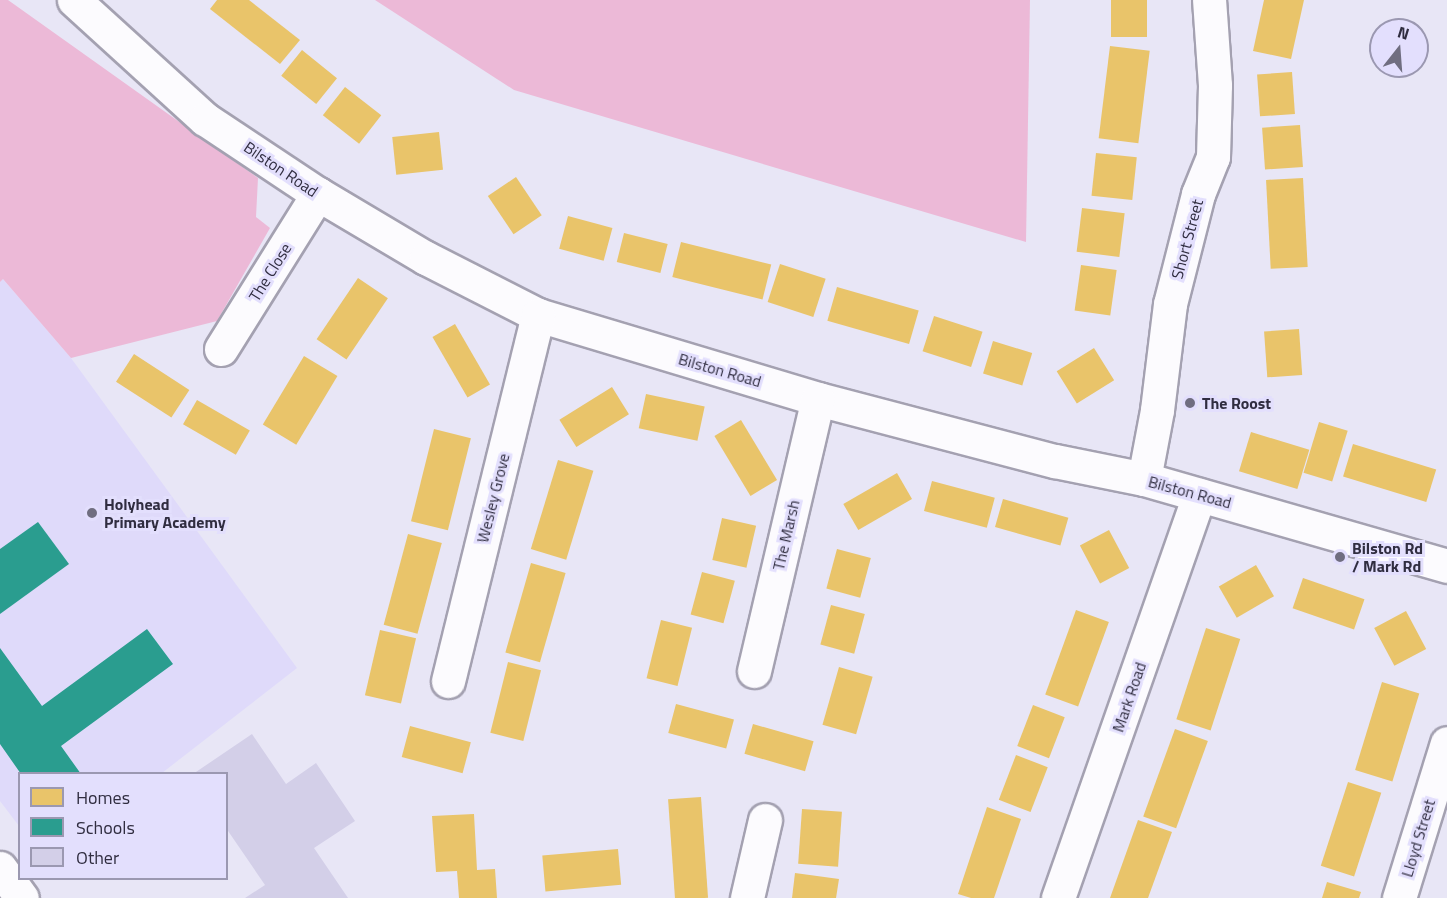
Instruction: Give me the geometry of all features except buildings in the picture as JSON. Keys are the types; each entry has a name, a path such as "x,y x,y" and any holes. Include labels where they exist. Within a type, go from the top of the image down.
{"street":[{"name":"Bilston Road","path":"75,0 205,119 318,194 426,258 538,315 818,399 1055,461 1144,479 1447,566"},
{"name":"Short Street","path":"1144,479 1157,410 1170,304 1198,194 1213,157 1215,85 1209,0"},
{"name":"The Close","path":"221,349 318,194"},
{"name":"Wesley Grove","path":"448,681 538,315"},
{"name":"The Marsh","path":"754,671 818,399"},
{"name":"Mark Road","path":"1058,898 1199,495"},
{"name":"Lloyd Street","path":"1399,898 1447,743"},
{"path":"747,898 765,820"},
{"path":"0,868 22,898"}],"shaded area":[{"path":"0,0 8,0 258,178 256,217 270,228 217,321 71,358 3,279 0,282"},
{"path":"375,0 1030,0 1026,242 514,90"},
{"name":"Holyhead Primary Academy","path":"3,279 71,358 297,668 163,772 18,772 18,825 0,801 0,282"}],"place":[{"name":"The Roost","path":"1190,403"},
{"name":"Holyhead Primary Academy","path":"92,513"},
{"name":"Bilston Rd / Mark Rd","path":"1340,557"}]}
